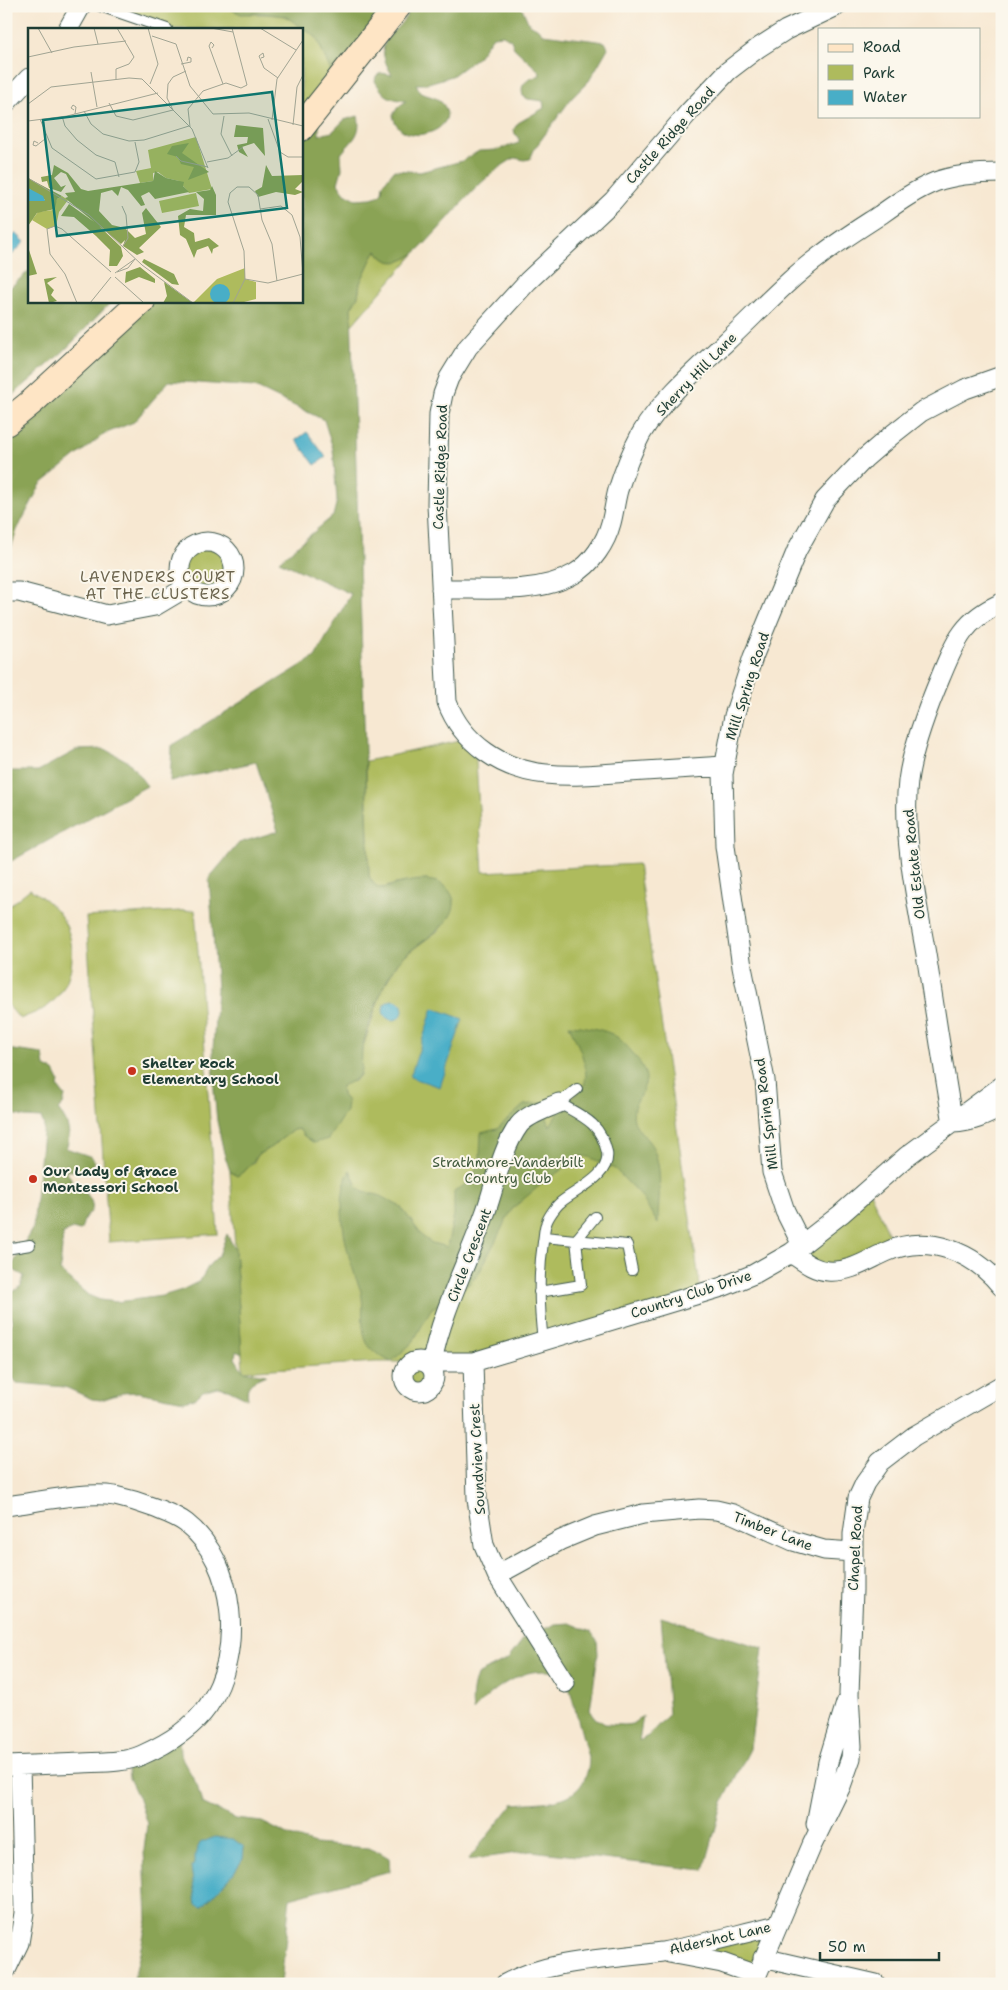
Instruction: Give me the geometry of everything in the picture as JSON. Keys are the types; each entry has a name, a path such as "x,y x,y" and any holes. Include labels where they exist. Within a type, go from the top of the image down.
{"main road":[{"path":"302,127 398,6"},
{"path":"6,423 141,302"}],"street":[{"path":"69,28 81,6"},
{"name":"Castle Ridge Road","path":"724,766 595,774 546,774 517,769 487,754 462,732 453,718 447,702 437,504 439,414 449,378 468,347 528,281 612,201 689,112 728,71 786,30 837,6"},
{"path":"6,103 28,79"},
{"name":"Sherry Hill Lane","path":"440,589 524,588 548,584 575,574 589,562 605,539 611,525 618,491 629,459 642,433 654,415 688,378 771,300 820,256 911,194 935,182 953,177 979,173 1002,173"},
{"name":"Mill Spring Road","path":"1002,376 965,388 921,412 892,434 825,500 796,550 753,657 734,716 724,766 725,846 742,967 765,1080 771,1165 796,1249 808,1265 818,1270 829,1272 846,1269 888,1251 912,1244 938,1246 952,1249 978,1264 1002,1287"},
{"path":"6,592 19,592 107,615 155,606 187,588"},
{"name":"Old Estate Road","path":"953,1123 916,892 910,845 908,782 914,753 935,693 957,639 966,627 1002,603"},
{"name":"Country Club Drive","path":"473,1362 722,1287 754,1274 796,1249 841,1214 907,1156 1002,1086"},
{"name":"Circle Crescent","path":"473,1362 428,1362 486,1212 509,1141 520,1124 534,1114 559,1103"},
{"path":"953,1123 982,1118 1002,1107"},
{"name":"Soundview Crest","path":"473,1362 477,1499 484,1545 497,1575 565,1682"},
{"name":"Chapel Road","path":"754,1979 812,1845 828,1762 849,1694 853,1552 858,1498 864,1483 880,1462 914,1436 1002,1384"},
{"path":"6,1506 91,1495 114,1496 140,1502 185,1522 212,1554 228,1592 232,1624 228,1658 216,1692 198,1718 178,1735 140,1756 114,1761 13,1766 24,1914 19,1943 6,1970"},
{"name":"Timber Lane","path":"497,1575 561,1540 595,1526 643,1514 699,1509 733,1514 801,1544 824,1550 853,1552"},
{"name":"Aldershot Lane","path":"505,1984 520,1976 547,1967 663,1952 778,1924"},
{"name":"Aldershot Lane","path":"663,1952 722,1963 754,1979"},
{"name":"Aldershot Lane","path":"763,1958 876,1984"}],"lane":[{"path":"100,6 164,28"},
{"path":"543,1341 539,1311 540,1259 546,1224 559,1204 600,1174 607,1165 608,1158 604,1139 595,1125 559,1103 576,1089"},
{"path":"540,1292 581,1285 576,1240 595,1217"},
{"path":"544,1237 627,1245 632,1270"},
{"path":"6,1249 30,1245"}],"green space":[{"path":"100,6 229,6 233,10 246,14 284,16 301,26 317,38 337,85 302,127 302,28 164,28"},
{"path":"229,6 398,6 337,85 316,37 285,16 261,13 241,14"},
{"path":"411,6 521,6 529,24 543,34 605,42 608,48 589,81 571,99 535,148 530,159 515,158 493,172 424,245 411,256 393,262 384,258 377,251 374,253 360,283 358,296 351,308 369,876 376,886 380,888 410,881 433,881 439,883 450,892 454,902 452,912 447,921 401,959 389,977 372,1015 362,1049 358,1077 341,1087 342,1095 347,1101 346,1111 328,1139 314,1143 304,1136 299,1129 293,1130 259,1154 246,1170 237,1176 230,1171 224,1153 217,1121 214,1090 213,1049 217,989 209,878 239,843 278,831 256,762 170,781 172,745 315,657 351,594 279,561 333,516 337,500 333,449 324,420 255,387 169,381 134,422 104,434 41,484 17,530 6,563 6,423 141,302 302,302 302,127 319,108 319,135 332,132 344,120 358,116 359,128 357,133 341,154 342,169 338,183 345,193 356,199 378,196 382,192 383,184 394,170 420,172 462,161 479,151 496,150 519,143 519,137 515,134 514,129 518,123 544,108 543,101 528,99 523,96 522,91 523,85 526,82 540,75 539,71 514,48 511,40 503,35 493,36 478,57 452,76 425,84 416,84 421,93 440,101 447,113 445,121 438,128 428,133 417,135 406,133 398,126 393,115 398,107 406,101 387,96 375,81 376,76 381,73 392,75 385,62 383,51 388,37 406,16"},
{"path":"377,251 386,260 390,261 400,260 415,253 351,326 351,308 358,296 360,283 374,253"},
{"path":"28,272 28,302 111,302 64,351 6,401 6,291"},
{"path":"207,542 217,544 226,550 232,559 234,569 232,579 226,588 217,594 207,596 197,594 188,588 182,579 180,569 182,559 188,550 197,544"},
{"name":"Strathmore-Vanderbilt Country Club","path":"468,739 475,745 483,872 638,864 701,1293 432,1369 432,1383 423,1390 418,1391 413,1390 404,1379 405,1370 412,1362 376,1362 243,1371 230,1171 237,1176 253,1163 259,1154 293,1130 299,1129 304,1136 342,1095 341,1087 346,1082 355,1081 360,1075 362,1050 382,990 400,959 439,930 449,918 454,904 450,892 427,880 395,884 383,888 374,885 369,876 366,761"},
{"path":"105,749 129,762 147,786 6,864 6,771 38,771 77,750"},
{"path":"30,889 42,897 60,915 70,938 72,962 69,975 57,997 45,1008 20,1019 6,1003 6,908"},
{"path":"195,910 218,1234 109,1242 86,917"},
{"path":"569,1025 594,1028 612,1034 631,1051 643,1069 646,1080 633,1115 635,1124 651,1144 656,1157 660,1185 658,1224 641,1196 615,1169 589,1157 581,1156 575,1158 513,1208 478,1275 468,1285 431,1309 413,1342 391,1362 372,1349 365,1337 360,1287 344,1234 343,1193 345,1181 350,1170 357,1186 363,1192 378,1195 401,1207 423,1237 432,1243 447,1247 454,1215 454,1192 472,1180 480,1158 481,1133 497,1129 524,1105 541,1103 550,1126 561,1110 582,1088 585,1082 585,1065"},
{"path":"6,1049 43,1054 45,1067 54,1071 59,1081 58,1087 65,1096 63,1105 58,1110 68,1128 69,1138 66,1148 92,1157 94,1161 86,1170 65,1171 71,1178 71,1182 89,1197 92,1210 84,1220 80,1231 72,1229 63,1234 60,1271 88,1295 100,1300 117,1302 162,1296 182,1290 200,1281 209,1265 219,1255 227,1234 235,1249 242,1354 236,1351 235,1358 243,1371 266,1375 251,1383 247,1393 248,1399 228,1389 217,1387 203,1391 196,1398 184,1401 138,1392 123,1393 101,1400 92,1399 65,1387 17,1383 12,1377 12,1364 6,1358 6,1337 12,1323 8,1301 10,1294 21,1286 24,1276 10,1268 33,1228 44,1124 41,1118 24,1117 6,1112"},
{"path":"870,1192 894,1245 830,1269 795,1253"},
{"path":"661,1617 763,1648 750,1749 723,1802 704,1870 531,1851 468,1860 513,1804 551,1801 572,1794 586,1776 589,1761 565,1671 536,1671 523,1674 507,1682 485,1698 473,1711 474,1684 477,1675 508,1659 524,1638 555,1624 569,1623 591,1632 597,1640 598,1654 590,1710 595,1718 605,1724 632,1724 643,1716 639,1741 648,1736 669,1714"},
{"path":"179,1735 180,1754 197,1785 202,1803 236,1819 262,1822 290,1836 315,1844 368,1848 389,1858 390,1871 290,1898 281,1984 133,1984 147,1920 144,1850 147,1824 129,1778 126,1759","holes":["244,1847 243,1859 232,1875 202,1907 191,1867"]},
{"path":"778,1925 756,1975 663,1951"}],"water":[{"path":"16,233 25,242 7,260 6,243"},
{"path":"307,432 326,457 315,465 296,440"},
{"path":"393,1000 400,1003 403,1010 400,1017 393,1020 386,1017 383,1010 386,1003"},
{"path":"433,1008 463,1019 440,1087 410,1077"},
{"path":"215,1837 233,1839 244,1847 243,1859 232,1875 202,1907 196,1905 191,1867 195,1864 195,1854 200,1843"}],"place":[{"name":"Shelter Rock Elementary School","path":"132,1071"},
{"name":"Our Lady of Grace Montessori School","path":"33,1179"}],"district":[{"name":"LAVENDERS COURT AT THE CLUSTERS","path":"158,586"}]}
